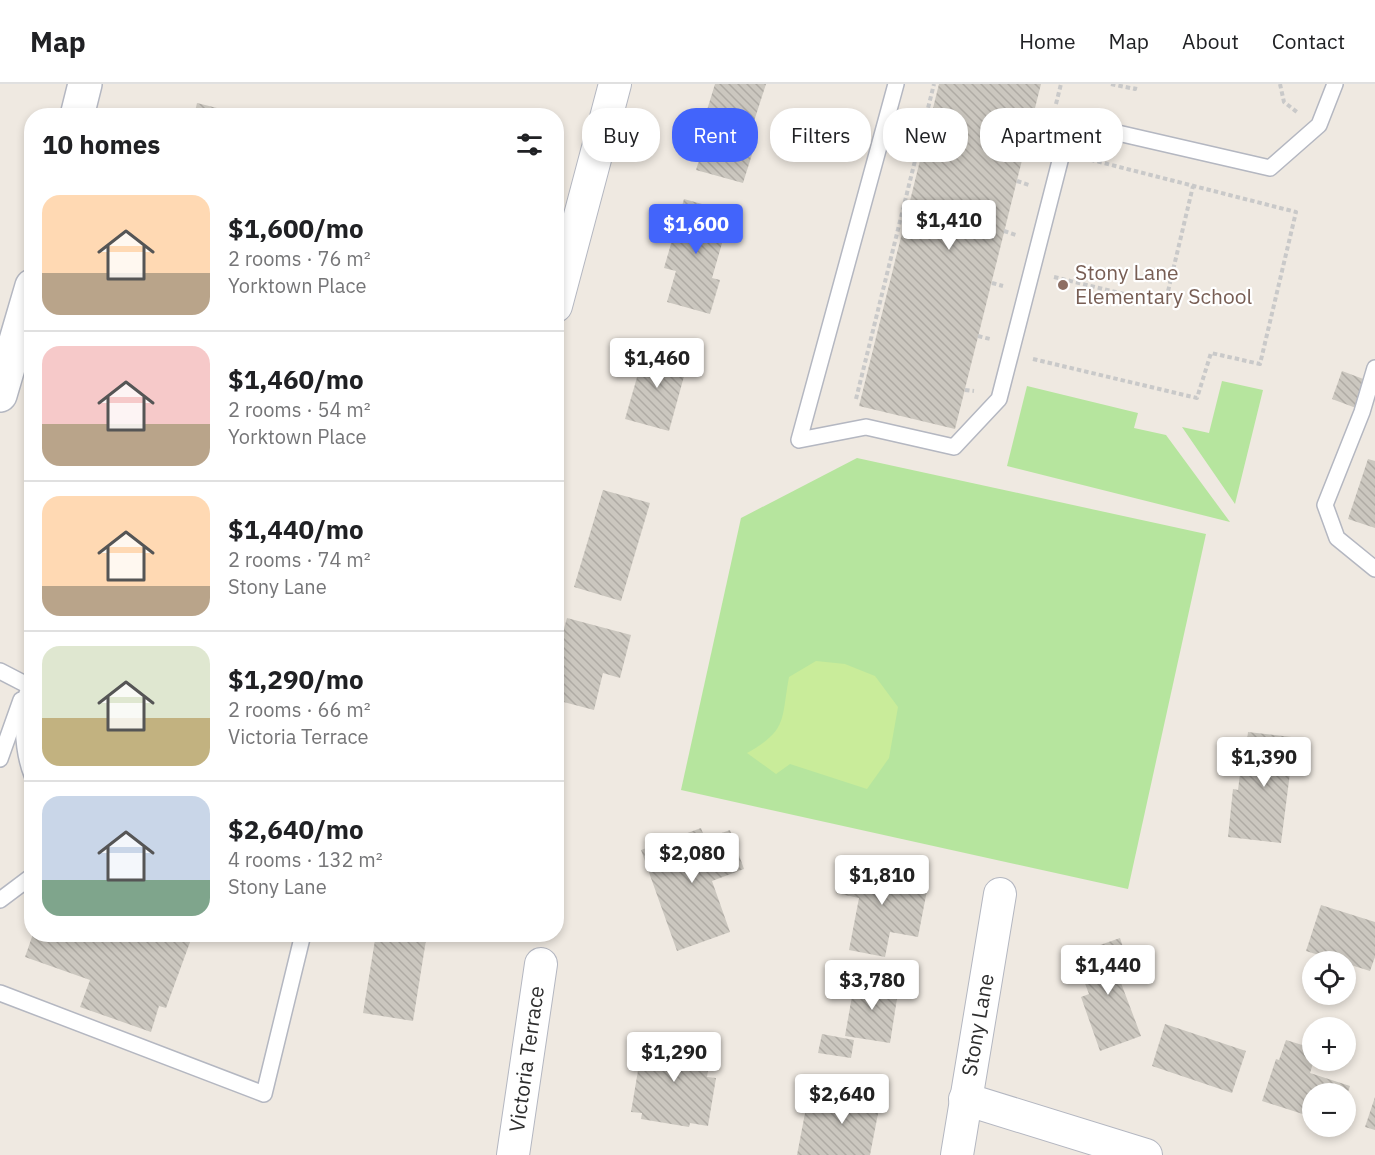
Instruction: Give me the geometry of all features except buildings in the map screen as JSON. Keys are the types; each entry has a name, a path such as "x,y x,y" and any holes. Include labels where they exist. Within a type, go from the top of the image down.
{"main road":[{"path":"79,108 85,84"},
{"path":"0,395 24,313"}],"street":[{"path":"564,276 615,84"},
{"name":"Stony Lane","path":"957,1155 1000,894"},
{"name":"Victoria Terrace","path":"513,1155 541,963"},
{"path":"965,1099 1146,1155"}],"lane":[{"path":"896,84 799,440 866,427 954,447 999,399 1070,122 1270,168 1318,125 1335,84"},
{"path":"1375,368 1362,412 1325,506 1337,538 1375,569"},
{"path":"0,671 24,684"},
{"path":"0,759 24,699"},
{"path":"0,900 24,882"},
{"path":"0,993 264,1094 301,942"}],"path":[{"path":"856,399 934,84"},
{"path":"1111,84 1135,89 1136,84"},
{"path":"1280,84 1284,102 1288,108 1300,113"},
{"path":"1012,354 1197,398 1211,353 1260,364 1296,212 1101,162"},
{"path":"1017,181 1035,187"},
{"path":"1047,275 1165,304 1193,186"},
{"path":"1004,231 1023,237"}],"green space":[{"path":"1222,381 1263,390 1235,504 1182,427 1209,433"},
{"path":"1027,386 1138,413 1134,428 1166,435 1230,522 1007,466"},
{"path":"857,458 1206,534 1128,889 681,790 741,518"},
{"path":"816,661 845,664 875,676 898,707 889,758 867,789 790,764 776,774 747,753 760,745 776,730 783,714 789,677"}],"place":[{"name":"Stony Lane Elementary School","path":"1063,285"}]}
